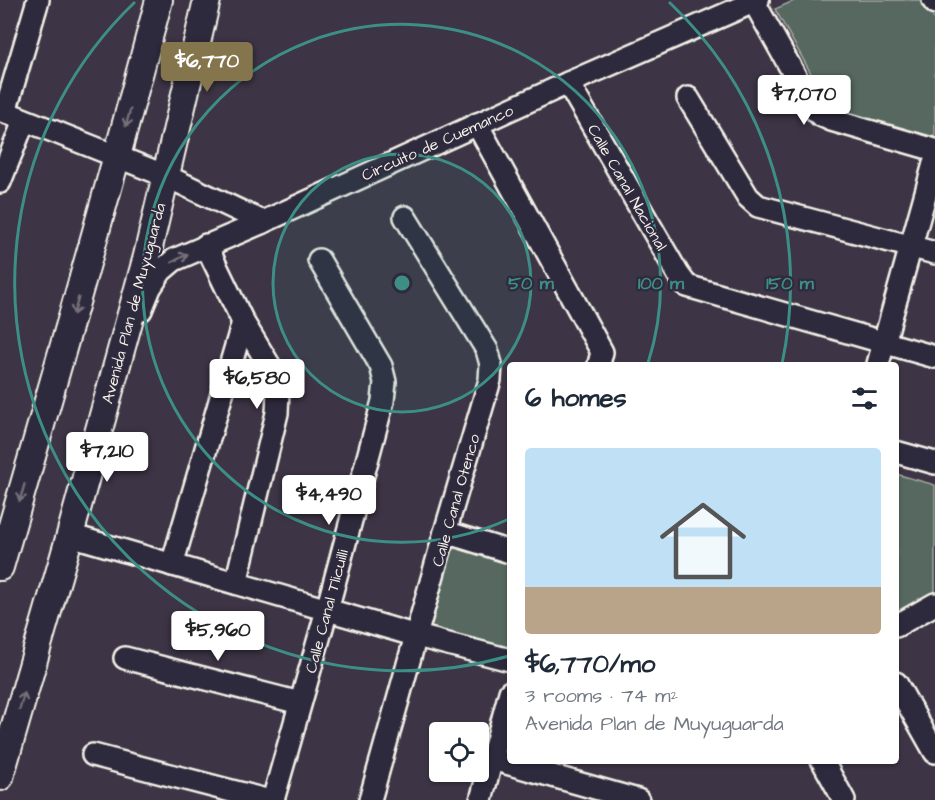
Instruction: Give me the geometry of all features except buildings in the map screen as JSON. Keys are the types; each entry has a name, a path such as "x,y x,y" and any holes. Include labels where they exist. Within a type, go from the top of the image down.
{"main road":[{"path":"0,567 72,322 159,0"},
{"name":"Avenida Plan de Muyuguarda","path":"0,777 147,256 207,0"}],"street":[{"path":"38,0 2,111 166,176 263,222"},
{"path":"756,1 813,108 820,115 935,150"},
{"name":"Circuito de Cuemanco","path":"118,360 150,288 161,271 174,260 756,1"},
{"name":"Calle Canal Nacional","path":"568,83 687,286 935,357"},
{"path":"688,98 748,197 758,206 935,253"},
{"path":"0,182 24,121"},
{"path":"477,124 604,360"},
{"path":"879,362 935,160"},
{"name":"Calle Canal Otenco","path":"370,800 490,380 491,364 487,350 405,217"},
{"path":"206,245 243,322 277,378 277,413 236,583"},
{"name":"Calle Canal Tlicuilli","path":"273,800 383,401 385,382 381,366 318,260"},
{"path":"172,565 243,322"},
{"path":"899,453 935,463"},
{"path":"445,532 507,551"},
{"path":"70,535 417,636 507,659"},
{"path":"899,624 935,603"},
{"path":"125,658 300,703"},
{"path":"899,688 935,752"},
{"path":"481,800 507,703"},
{"path":"93,755 266,800"},
{"path":"492,759 507,763"},
{"path":"510,764 638,800"},
{"path":"824,764 844,800"}],"green space":[{"path":"796,0 923,0 935,21 935,140 831,109 775,9"},
{"path":"899,475 935,485 935,593 899,612"},
{"path":"451,538 507,555 507,649 428,626"}]}
